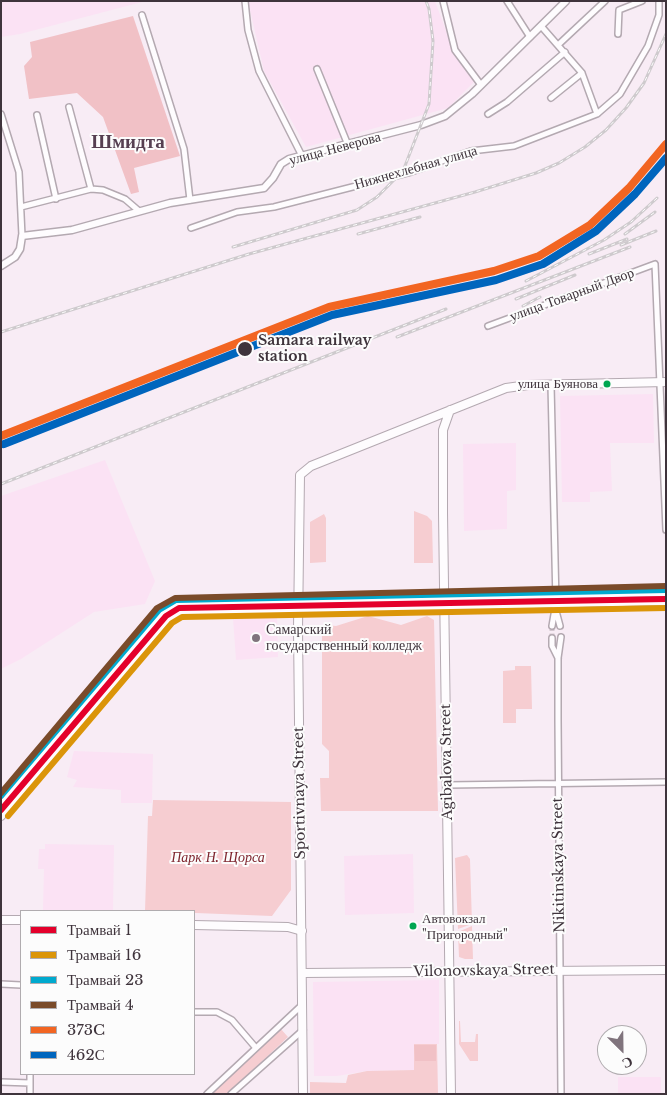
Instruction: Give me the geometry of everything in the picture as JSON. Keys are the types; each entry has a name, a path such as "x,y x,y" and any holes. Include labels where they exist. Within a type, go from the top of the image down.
{"main road":[{"name":"Sportivnaya Street","path":"302,1094 303,1004 298,492 300,475 309,467 506,388 663,382"},
{"name":"Agibalova Street","path":"450,410 443,430 451,1094"},
{"path":"426,419 437,420 443,430"},
{"path":"1,816 173,614 185,610 444,596 666,592"},
{"path":"1,801 168,608 186,602 556,606 666,601"},
{"path":"1,920 20,920"},
{"path":"195,925 288,927 302,931"},
{"name":"Vilonovskaya Street","path":"302,973 666,970"}],"street":[{"path":"245,1 248,30 259,71 302,156"},
{"path":"443,1 455,50 481,85"},
{"path":"507,1 530,37"},
{"path":"558,44 605,1"},
{"path":"618,34 619,10 642,1"},
{"name":"Нижнехлебная улица","path":"191,228 237,212 274,207 410,172 471,151 514,146 597,114 620,94 648,46 659,15 659,1"},
{"name":"улица Неверова","path":"22,236 72,230 139,211 190,200 264,188 273,178 281,164 302,156 348,146 446,116 481,85 563,2"},
{"path":"142,15 184,149 190,200"},
{"path":"541,26 582,73 597,114"},
{"path":"488,114 507,102 565,52"},
{"path":"317,69 348,146"},
{"path":"551,98 582,73"},
{"path":"69,107 91,189"},
{"path":"1,114 4,131 19,172 22,236 20,249 14,258 1,266"},
{"path":"37,115 56,199"},
{"path":"21,207 91,189 104,190 125,199 139,211"},
{"name":"улица Товарный Двор","path":"488,326 656,264 663,382"},
{"path":"663,382 666,530"},
{"path":"551,385 555,594 560,626"},
{"path":"552,626 556,606"},
{"path":"558,658 561,637"},
{"name":"Nikitinskaya Street","path":"552,638 552,646 558,658 561,1094"},
{"path":"448,785 666,782"},
{"path":"1,984 20,984"},
{"path":"207,1094 303,1004"},
{"path":"195,1012 217,1012 232,1020 256,1048"},
{"path":"231,1094 303,1030"},
{"path":"30,1075 30,1094"},
{"path":"1,1082 30,1083"}],"shaded area":[{"path":"1,1 146,1 20,34 1,37"},
{"path":"248,1 435,1 453,50 476,80 448,108 306,147 264,71"},
{"path":"133,16 180,156 134,168 139,192 131,194 103,117 77,93 29,99 24,66 32,57 30,42"},
{"path":"653,394 654,443 610,443 612,491 590,492 590,502 562,502 560,396"},
{"path":"516,443 516,490 507,491 507,529 464,531 463,444"},
{"path":"105,460 155,581 145,604 94,612 21,659 1,669 1,496"},
{"name":"Самарский государственный колледж","path":"277,617 278,657 236,660 233,618"},
{"path":"74,751 153,754 152,803 121,803 121,790 73,787 77,780 67,777"},
{"path":"45,844 114,845 113,910 43,910 44,869 38,869 39,849 45,849"},
{"path":"413,854 414,913 345,915 344,856"},
{"path":"439,980 439,1044 414,1044 414,1070 367,1071 337,1076 314,1076 313,982"},
{"path":"414,1045 436,1045 436,1061 415,1061"},
{"path":"618,1077 661,1077 661,1094 618,1094"}],"green space":[{"path":"414,511 427,516 432,521 433,563 414,563"},
{"path":"324,514 326,518 326,562 310,563 310,522"},
{"path":"368,616 401,625 427,616 434,620 438,811 321,811 320,778 329,778 329,751 322,744 322,633 326,625 336,626"},
{"path":"515,666 531,666 532,709 516,709 516,723 503,723 503,671 515,670"},
{"name":"Парк Н. Щорса","path":"153,800 291,802 291,890 272,916 195,913 195,910 145,910 148,816 152,816"},
{"path":"467,855 470,859 472,924 458,929 455,858"},
{"path":"472,926 473,959 465,959 459,957 458,932"},
{"path":"459,1021 461,1042 475,1042 476,1034 478,1034 478,1061 470,1061 459,1044"},
{"path":"280,1028 288,1037 227,1094 210,1094"},
{"path":"414,1044 437,1044 438,1094 310,1094 310,1082 346,1083 348,1075 367,1071 414,1070"}],"tunnel":[{"path":"552,626 552,638"}],"railway":[{"path":"233,247 357,210 377,197 403,171 429,104 433,41 429,9 426,1"},
{"path":"1,332 249,254 475,192 536,173 559,163 585,147 606,130 626,108 644,83 666,34"},
{"path":"526,281 604,240 631,222 657,198"},
{"path":"625,234 655,212"},
{"path":"358,234 420,217"},
{"path":"621,245 656,231"},
{"path":"589,254 627,239"},
{"path":"397,337 630,247"},
{"path":"516,299 575,275"},
{"path":"523,306 540,297"},
{"path":"1,484 446,309"}],"tram line":[{"name":"4","path":"1,793 157,608 175,598 666,586"},
{"name":"23","path":"1,796 159,610 176,600 666,590"},
{"name":"1","path":"1,810 166,616 179,608 666,599"},
{"name":"16","path":"8,816 172,623 182,617 666,608"}],"transit line":[{"name":"373C","path":"1,436 329,307 494,271 539,256 590,225 629,188 666,144"},
{"name":"462С","path":"4,444 332,315 496,280 543,264 596,231 635,194 666,158"}],"place":[{"name":"Samara railway station","path":"245,349"},
{"name":"улица Буянова","path":"607,384"},
{"name":"Самарский государственный колледж","path":"256,638"},
{"name":"Автовокзал \"Пригородный\"","path":"413,926"}],"district":[{"name":"Шмидта","path":"128,143"}]}
